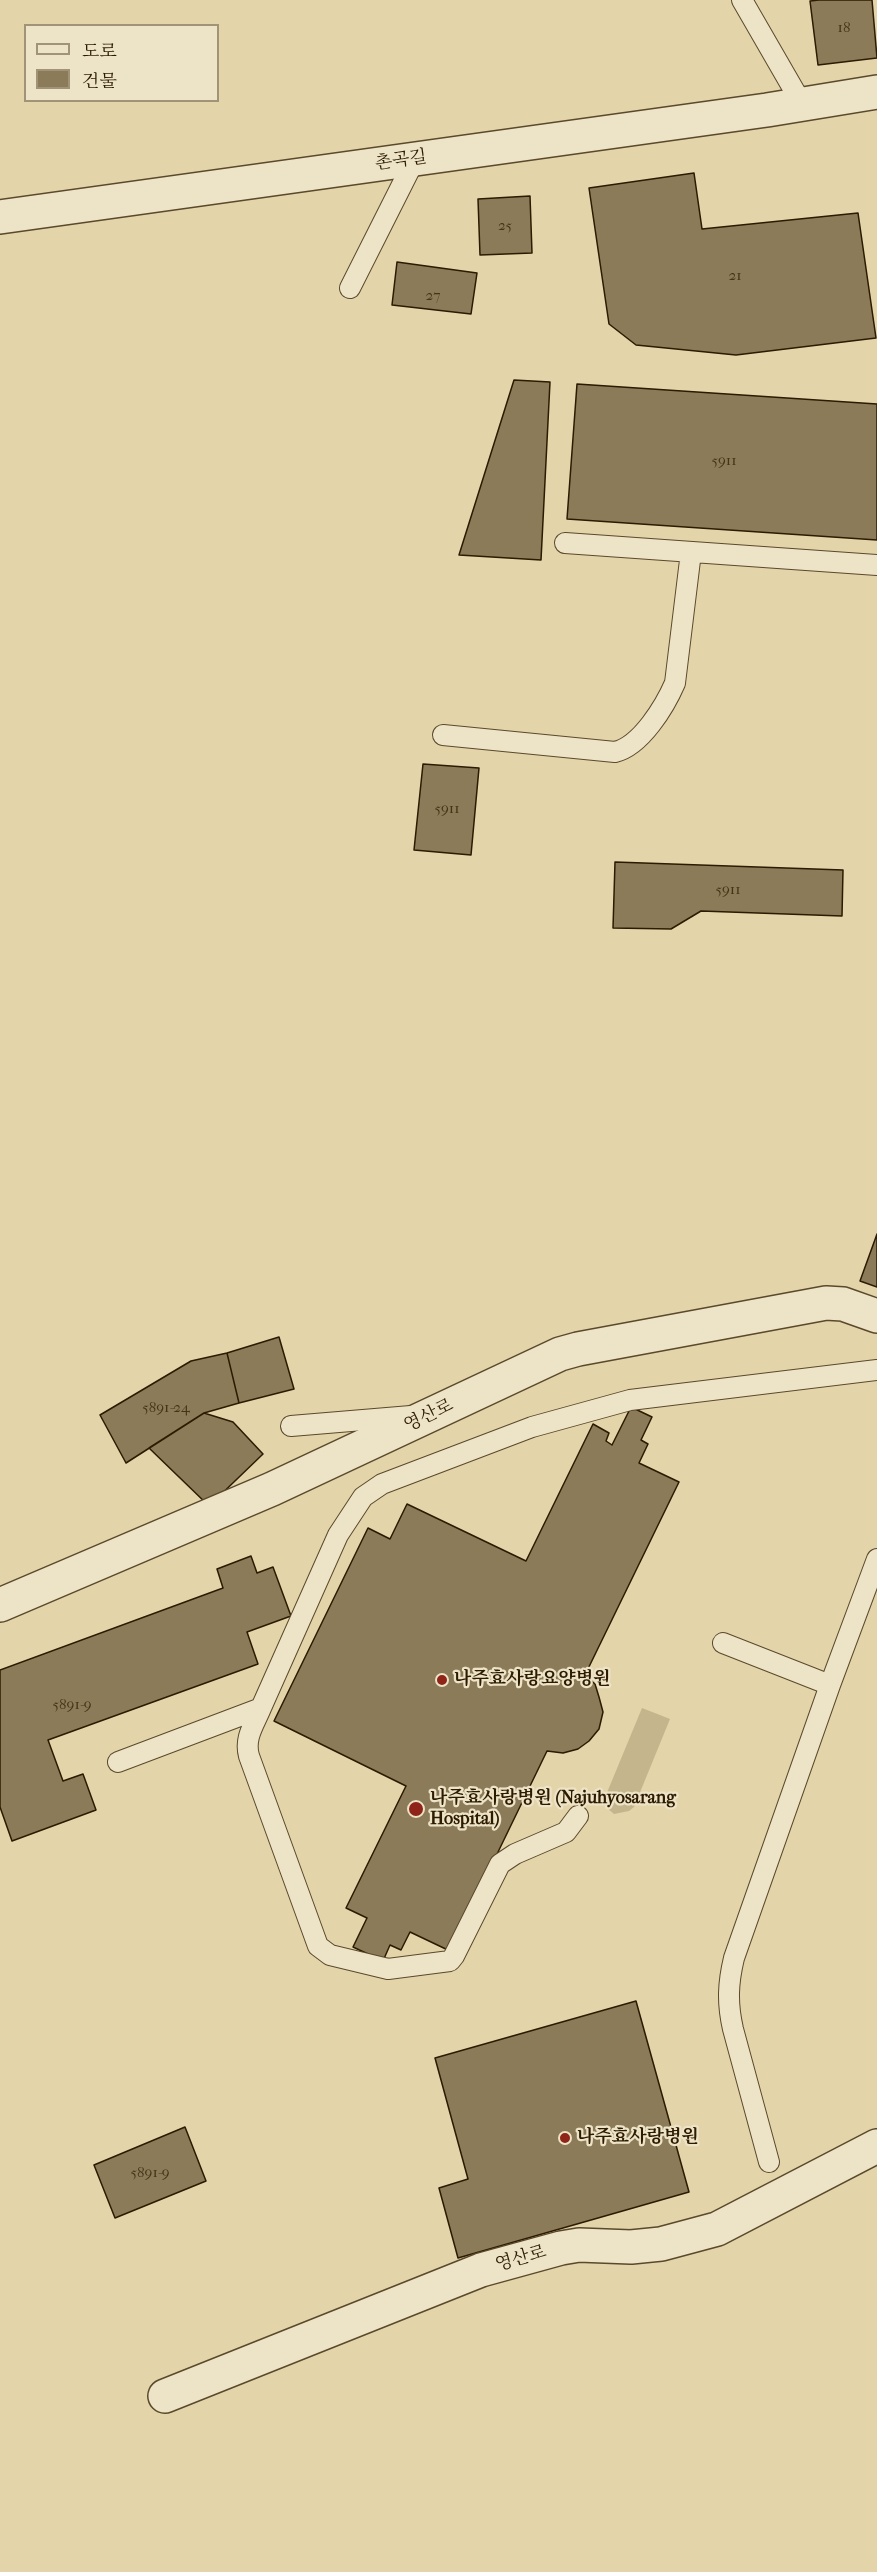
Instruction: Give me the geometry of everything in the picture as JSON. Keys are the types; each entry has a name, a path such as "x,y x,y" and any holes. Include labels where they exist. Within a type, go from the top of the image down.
{"street":[{"name":"촌곡길","path":"0,217 877,92"},
{"name":"영산로","path":"0,1605 272,1489 544,1361 578,1349 826,1303 843,1304 877,1316"},
{"name":"영산로","path":"165,2396 481,2270 561,2248 579,2245 631,2247 661,2244 717,2229 877,2146"}],"lane":[{"path":"742,0 802,104"},
{"path":"350,288 415,159"},
{"path":"565,543 877,565"},
{"path":"444,735 615,752 626,749 638,740 669,697 675,683 691,552"},
{"path":"578,1816 566,1832 515,1854 500,1864 450,1960 388,1969 330,1955 318,1946 246,1746 338,1535 363,1497 382,1484 532,1427 630,1400 877,1370"},
{"path":"291,1426 432,1414"},
{"path":"770,2162 728,2010 728,1985 734,1958 877,1559"},
{"path":"723,1643 830,1685"},
{"path":"118,1762 261,1708"}],"shaded area":[{"path":"642,1708 670,1719 634,1807 629,1811 614,1814 607,1808 606,1795"}],"building":[{"path":"872,0 877,58 818,65 810,1"},
{"path":"694,173 702,229 858,213 876,338 736,355 636,345 609,324 589,188"},
{"path":"530,196 532,253 480,255 478,199"},
{"path":"397,262 477,273 471,314 392,305"},
{"path":"514,380 550,382 541,560 459,555"},
{"path":"577,384 877,404 877,540 567,519"},
{"path":"423,764 479,768 471,855 414,850"},
{"path":"615,862 843,870 842,916 701,911 671,929 613,928"},
{"path":"877,1234 877,1287 860,1281"},
{"path":"279,1337 294,1389 239,1403 227,1353"},
{"path":"227,1353 239,1403 204,1413 126,1463 100,1415 191,1361"},
{"name":"나주효사랑요양병원","path":"631,1407 652,1417 641,1440 648,1444 639,1463 679,1482 585,1675 595,1684 603,1712 599,1729 578,1749 563,1753 547,1751 450,1951 410,1932 401,1950 390,1945 383,1961 353,1947 367,1918 346,1908 406,1786 274,1721 368,1528 390,1539 407,1504 526,1561 593,1424 609,1433 606,1441 612,1445"},
{"path":"204,1413 233,1422 263,1454 209,1506 149,1448"},
{"path":"251,1556 257,1573 273,1567 291,1616 247,1632 258,1664 48,1740 63,1781 83,1774 96,1810 12,1841 0,1807 0,1670 223,1588 217,1569"},
{"name":"나주효사랑병원","path":"636,2001 689,2192 458,2258 439,2188 468,2179 435,2058"},
{"path":"185,2127 206,2181 115,2218 94,2165"}],"place":[{"name":"나주효사랑요양병원","path":"442,1680"},
{"name":"나주효사랑병원 (Najuhyosarang Hospital)","path":"416,1809"},
{"name":"나주효사랑병원","path":"565,2138"}]}
